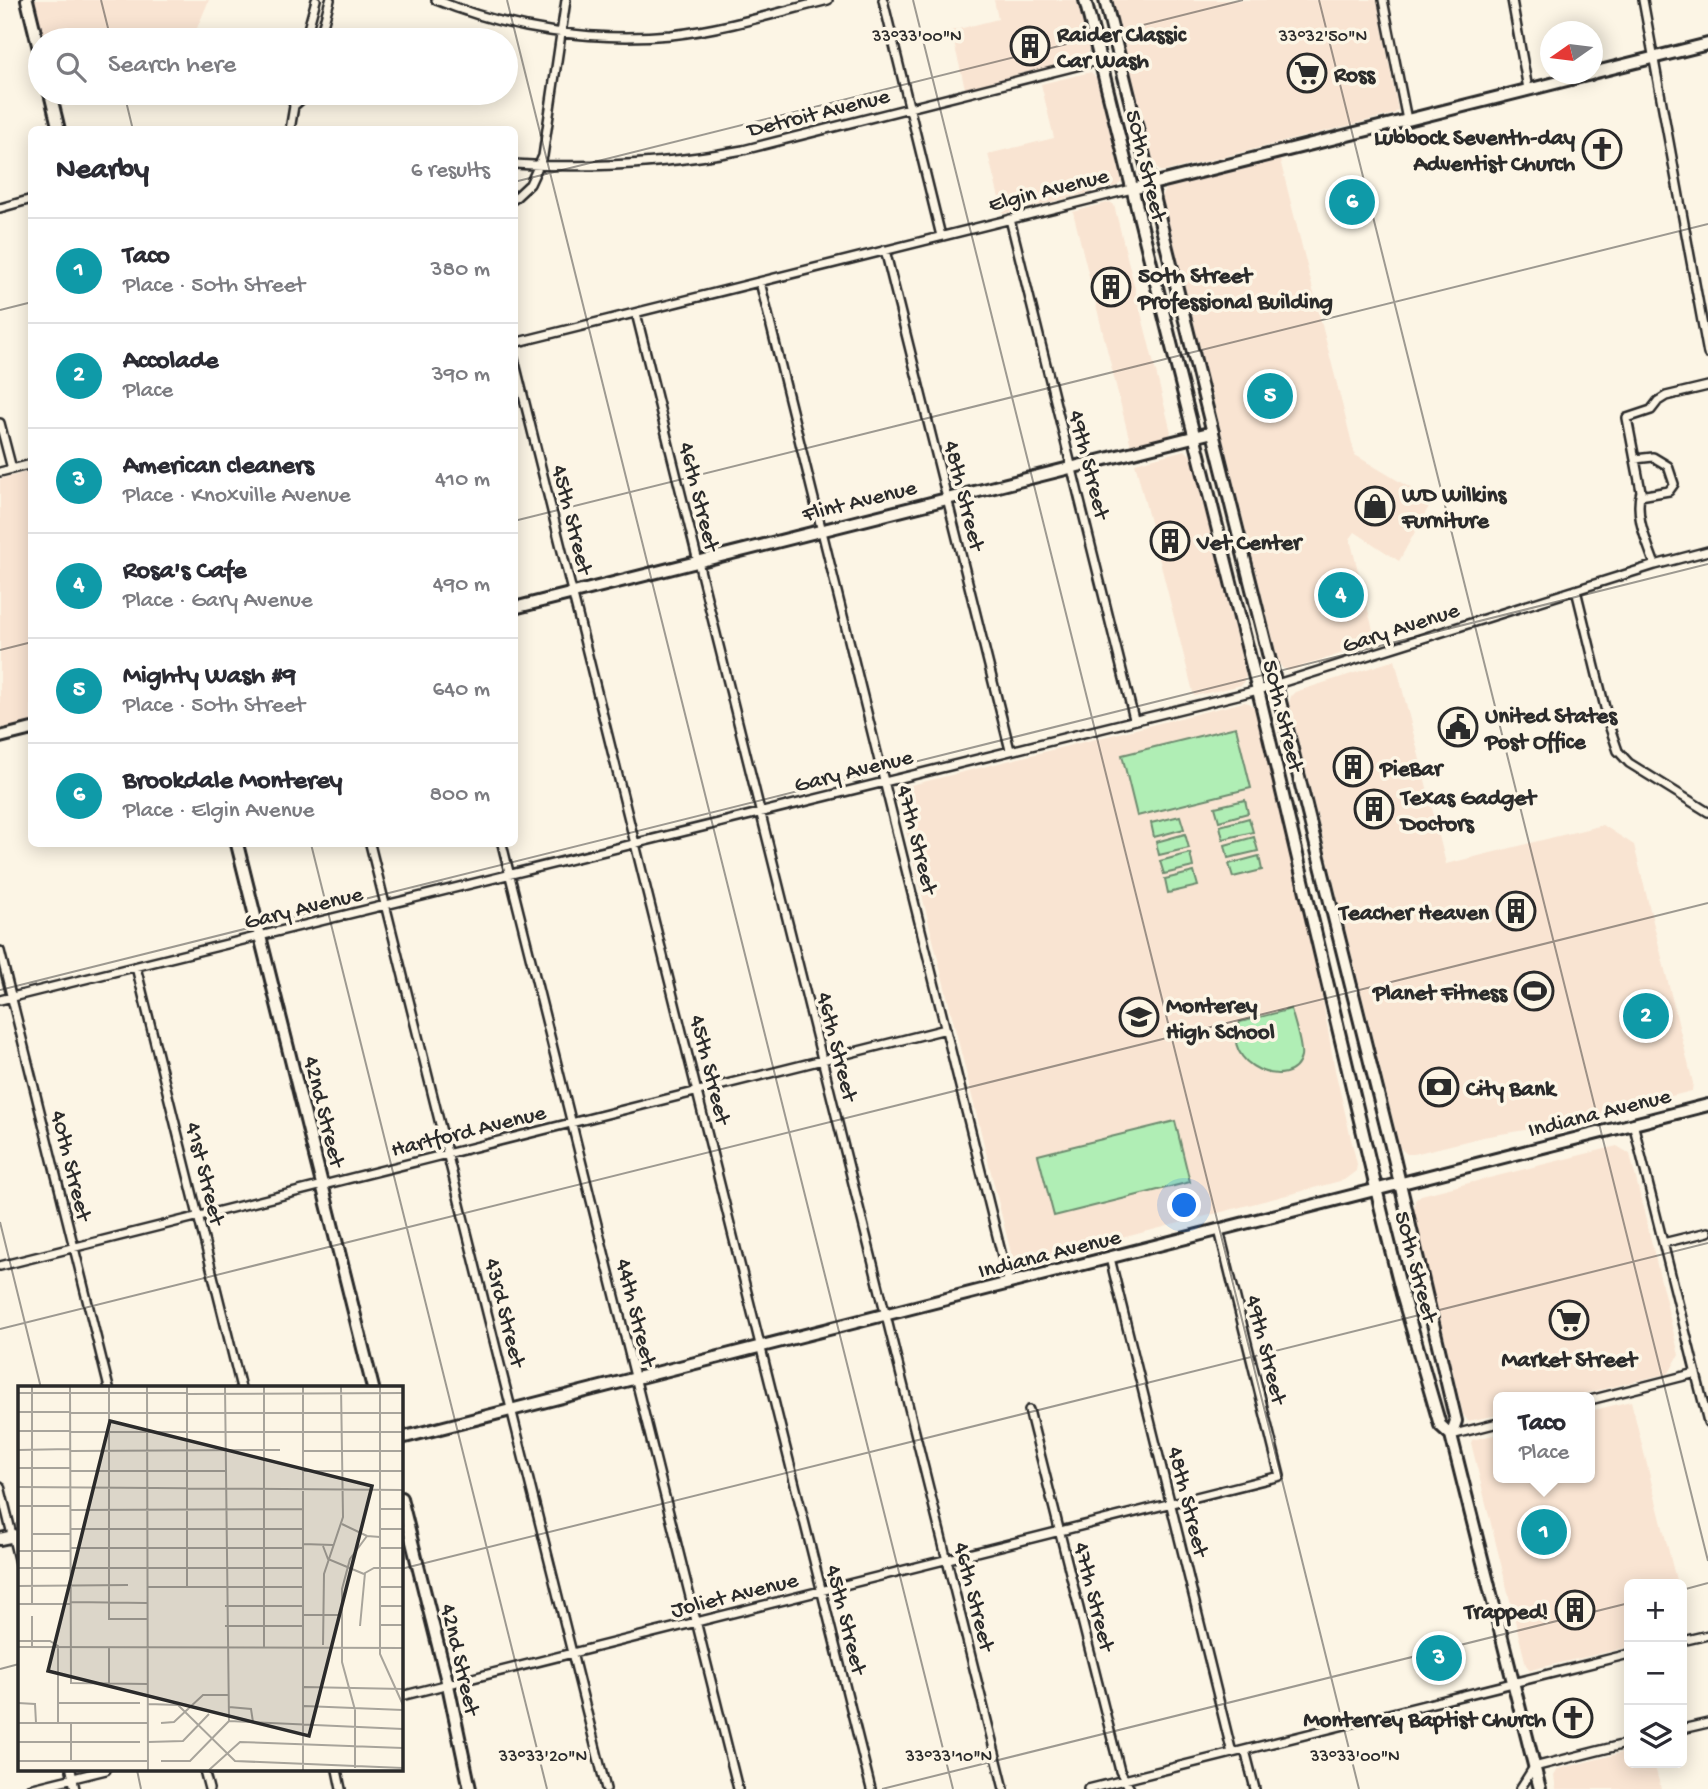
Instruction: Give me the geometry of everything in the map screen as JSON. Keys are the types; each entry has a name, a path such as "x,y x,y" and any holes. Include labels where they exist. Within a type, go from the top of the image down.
{"main road":[{"path":"27,0 34,28"},
{"name":"50th Street","path":"1085,0 1258,690 1402,1294 1440,1425 1451,1435 1540,1789"},
{"name":"50th Street","path":"1105,0 1400,1184 1456,1421 1451,1435"},
{"name":"Elgin Avenue","path":"1603,70 1708,44"},
{"name":"Elgin Avenue","path":"1132,189 1548,84"},
{"path":"53,105 59,126"},
{"name":"Flint Avenue","path":"518,607 1213,432"},
{"path":"0,737 28,730"},
{"name":"42nd Street","path":"238,847 373,1386"},
{"name":"Indiana Avenue","path":"402,1438 1708,1105"},
{"name":"42nd Street","path":"402,1502 448,1685 470,1789"},
{"path":"0,1539 16,1535"}],"street":[{"path":"308,28 316,0"},
{"path":"322,28 330,0"},
{"path":"436,0 482,17 561,33 616,37 673,34 747,21 828,0"},
{"path":"518,195 530,184 540,165 566,0"},
{"path":"883,0 941,236"},
{"path":"1383,0 1406,120"},
{"path":"1512,0 1528,89"},
{"path":"1643,0 1708,354"},
{"name":"Detroit Avenue","path":"518,164 610,166 706,157 1100,60"},
{"path":"291,126 294,106"},
{"name":"Elgin Avenue","path":"518,341 1132,189"},
{"path":"0,208 28,200"},
{"name":"49th Street","path":"1010,219 1134,719"},
{"name":"48th Street","path":"885,250 1010,750"},
{"name":"47th Street","path":"760,282 1009,1284"},
{"name":"46th Street","path":"636,313 1004,1789"},
{"name":"45th Street","path":"518,375 871,1789"},
{"path":"1655,565 1639,517 1641,491 1627,418 1651,410 1666,396 1708,386"},
{"path":"0,423 12,469"},
{"path":"1635,459 1653,457 1668,466 1674,484 1669,491 1640,496"},
{"path":"0,472 28,465"},
{"name":"Gary Avenue","path":"0,1000 1258,690 1655,565 1708,551"},
{"path":"1576,590 1618,751 1629,763 1708,812"},
{"name":"43rd Street","path":"371,847 606,1789"},
{"name":"44th Street","path":"503,847 738,1789"},
{"name":"40th Street","path":"0,951 108,1386"},
{"name":"41st Street","path":"136,967 240,1386"},
{"name":"Hartford Avenue","path":"0,1266 946,1029"},
{"path":"1633,1123 1708,1422"},
{"name":"49th Street","path":"1219,1230 1280,1476"},
{"path":"1663,1243 1708,1232"},
{"name":"48th Street","path":"1110,1258 1232,1753"},
{"path":"1595,1399 1696,1373"},
{"name":"47th Street","path":"1029,1410 1120,1770 1130,1789"},
{"path":"1451,1435 1493,1424"},
{"name":"Joliet Avenue","path":"402,1696 1280,1476"},
{"path":"0,1486 16,1535 18,1554"},
{"path":"1687,1640 1708,1634"},
{"path":"1088,1789 1624,1655"},
{"path":"1687,1729 1708,1723"},
{"path":"1520,1789 1534,1767 1624,1744"},
{"path":"1245,1750 1255,1789"},
{"path":"205,1772 209,1789"},
{"path":"29,1789 72,1774 75,1789"}],"shaded area":[{"path":"32,0 209,0 197,28 39,28"},
{"path":"994,0 1077,0 1089,49 1088,55 965,88 951,31 998,19"},
{"path":"1113,0 1377,0 1398,110 1394,114 1160,171 1155,166"},
{"path":"1091,72 1097,79 1122,182 1117,186 1003,214 988,154 1054,138 1041,84"},
{"path":"1280,160 1355,455 1432,501 1399,561 1355,532 1350,539 1376,642 1289,671 1279,663 1162,196 1166,189 1172,187"},
{"path":"1110,202 1114,205 1171,432 1168,437 1131,446 1073,212"},
{"path":"1185,450 1192,457 1246,676 1242,685 1194,696 1135,463"},
{"path":"28,472 28,723 0,729 0,479"},
{"path":"1395,660 1446,864 1603,825 1634,845 1693,1083 1692,1091 1560,1124 1483,1137 1414,1154 1407,1154 1400,1148 1289,703 1295,692"},
{"name":"Monterey High School","path":"1244,702 1255,708 1316,963 1335,1070 1357,1164 1356,1171 1344,1180 1018,1265 1013,1261 896,791 899,788"},
{"path":"1617,1146 1630,1154 1679,1355 1669,1373 1591,1392 1493,1392 1493,1416 1468,1421 1463,1414 1414,1211 1415,1200 1421,1195"},
{"path":"1631,1401 1676,1579 1624,1579 1624,1648 1530,1670 1526,1665 1472,1440 1493,1435 1493,1483 1595,1483 1595,1410"},
{"path":"1624,1752 1624,1768 1655,1768 1661,1789 1556,1789 1554,1776 1558,1769"}],"green space":[{"path":"1236,727 1251,788 1137,816 1122,755"},
{"path":"1245,800 1248,813 1219,821 1215,807"},
{"path":"1180,816 1184,829 1154,837 1151,823"},
{"path":"1249,818 1253,832 1223,839 1220,826"},
{"path":"1185,834 1189,848 1159,855 1156,842"},
{"path":"1254,837 1258,851 1228,858 1225,845"},
{"path":"1190,853 1193,867 1164,874 1160,861"},
{"path":"1259,856 1262,870 1233,877 1229,864"},
{"path":"1194,872 1198,886 1168,893 1165,879"},
{"path":"1291,1009 1301,1053 1295,1068 1285,1073 1272,1074 1247,1062 1239,1051 1236,1037 1240,1022"},
{"path":"1175,1121 1190,1182 1054,1216 1038,1155"}],"place":[{"name":"Raider Classic Car Wash","path":"1030,46"},
{"name":"Ross","path":"1307,73"},
{"name":"Lubbock Seventh-day Adventist Church","path":"1602,149"},
{"name":"Brookdale Monterey","path":"1352,202"},
{"name":"50th Street Professional Building","path":"1111,287"},
{"name":"Mighty Wash #9","path":"1270,396"},
{"name":"WD Wilkins Furniture","path":"1375,506"},
{"name":"Vet Center","path":"1170,541"},
{"name":"Rosa's Cafe","path":"1341,595"},
{"name":"United States Post Office","path":"1458,727"},
{"name":"PieBar","path":"1353,767"},
{"name":"Texas Gadget Doctors","path":"1374,809"},
{"name":"Teacher Heaven","path":"1516,911"},
{"name":"Planet Fitness","path":"1534,991"},
{"name":"Accolade","path":"1646,1016"},
{"name":"Monterey High School","path":"1139,1017"},
{"name":"City Bank","path":"1439,1087"},
{"name":"Market Street","path":"1569,1320"},
{"name":"Taco","path":"1544,1532"},
{"name":"Trapped!","path":"1575,1610"},
{"name":"American cleaners","path":"1439,1658"},
{"name":"Monterrey Baptist Church","path":"1573,1718"}]}
